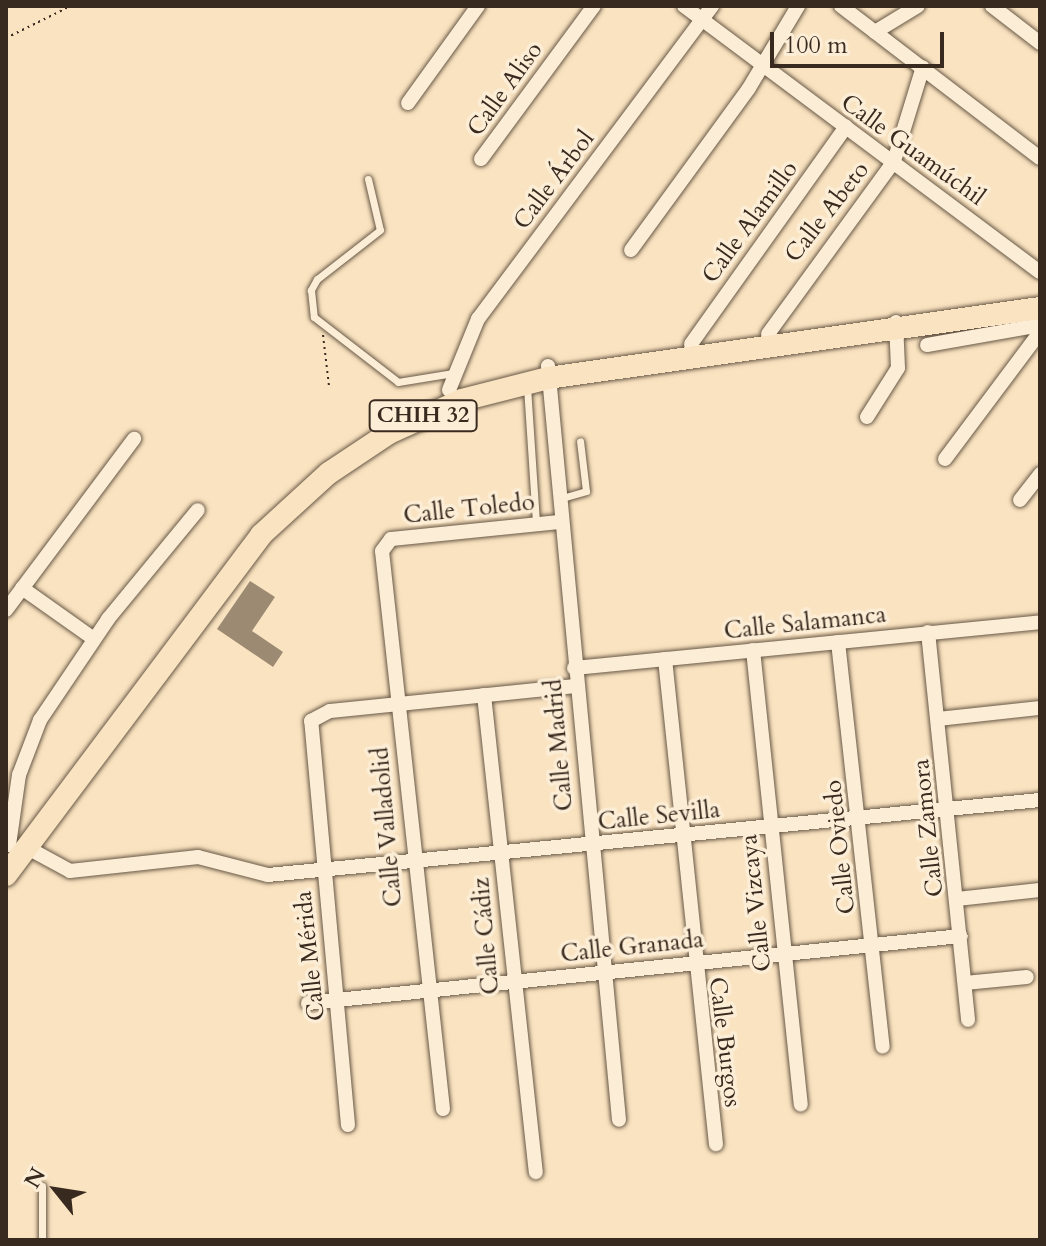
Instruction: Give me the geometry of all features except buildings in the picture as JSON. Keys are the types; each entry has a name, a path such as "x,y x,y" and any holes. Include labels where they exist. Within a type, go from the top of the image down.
{"main road":[{"name":"CHIH 32","path":"6,875 14,847 274,501 348,442 451,381 541,376 896,323 1040,296"},
{"name":"CHIH 32","path":"14,847 228,574 283,512 347,459 417,419 541,376 691,344 1040,308"}],"street":[{"path":"408,103 478,6"},
{"name":"Calle Aliso","path":"481,159 594,6"},
{"name":"Calle Guamúchil","path":"684,6 1040,272"},
{"name":"Calle Árbol","path":"451,381 478,319 712,6"},
{"path":"631,250 798,6"},
{"path":"841,6 1040,158"},
{"path":"875,32 898,10 918,6"},
{"path":"992,6 1040,43"},
{"name":"Calle Abeto","path":"768,334 894,161 923,67"},
{"name":"Calle Alamillo","path":"691,344 846,127"},
{"path":"867,417 894,380 896,323"},
{"path":"927,345 1040,325"},
{"path":"945,459 1040,332"},
{"name":"Calle Madrid","path":"541,376 576,686 619,1120"},
{"path":"6,610 134,439"},
{"path":"1020,500 1040,474"},
{"path":"14,847 31,738 94,639 198,510"},
{"name":"Calle Toledo","path":"386,541 557,522"},
{"name":"Calle Valladolid","path":"386,541 381,557 399,703 425,990 443,1109"},
{"path":"22,588 94,639"},
{"name":"Calle Salamanca","path":"574,668 1040,622"},
{"name":"Calle Zamora","path":"928,632 968,1020"},
{"name":"Calle Oviedo","path":"838,642 883,1047"},
{"name":"Calle Vizcaya","path":"753,650 782,953 801,1104"},
{"name":"Calle Burgos","path":"665,659 693,963 716,1144"},
{"path":"399,703 576,686"},
{"name":"Calle Cádiz","path":"484,695 511,982 536,1172"},
{"name":"Calle Mérida","path":"348,1125 311,721 330,711 399,703"},
{"path":"938,719 1040,708"},
{"name":"Calle Sevilla","path":"14,847 70,871 198,857 283,874 1040,800"},
{"path":"957,899 1040,890"},
{"name":"Calle Granada","path":"308,1003 961,936"},
{"path":"965,983 1027,977"}],"lane":[{"path":"368,179 380,230 332,263 311,290 324,330 398,382 451,381"},
{"path":"536,524 541,376"},
{"path":"555,499 586,491 580,441"},
{"path":"42,1186 42,1240"}],"path":[{"path":"6,38 71,6"},
{"path":"324,330 322,371 329,386"}]}
